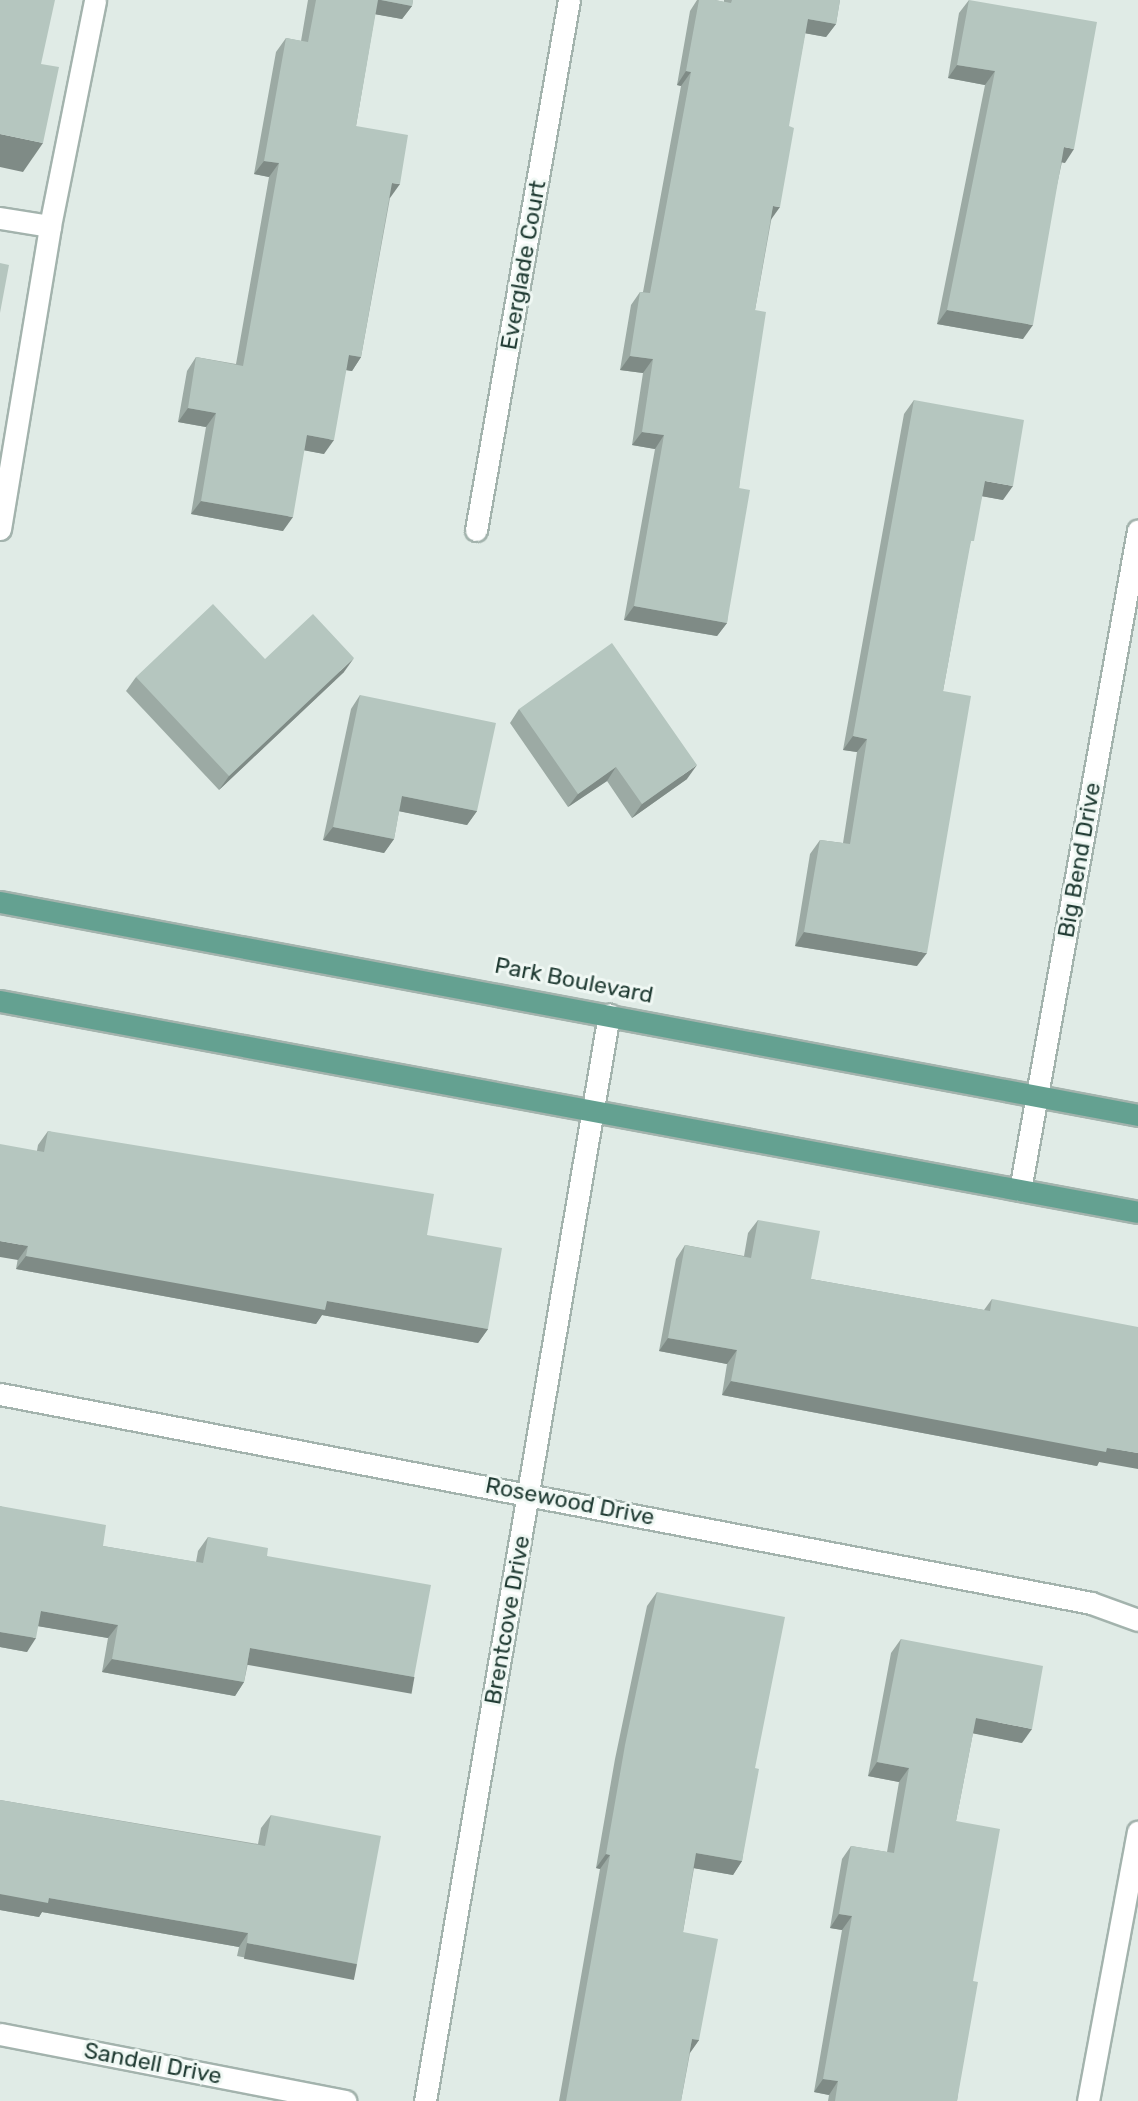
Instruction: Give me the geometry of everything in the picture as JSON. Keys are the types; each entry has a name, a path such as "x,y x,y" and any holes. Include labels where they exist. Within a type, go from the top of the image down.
{"main road":[{"name":"Park Boulevard","path":"0,902 1138,1115"},
{"path":"0,1000 1138,1212"}],"street":[{"path":"0,528 50,226 95,0"},
{"name":"Everglade Court","path":"476,530 569,0"},
{"path":"0,218 50,226"},
{"name":"Big Bend Drive","path":"1020,1190 1138,530"},
{"name":"Brentcove Drive","path":"425,2101 609,1014"},
{"name":"Rosewood Drive","path":"0,1394 529,1492 1091,1603 1138,1620"},
{"path":"1088,2101 1138,1832"},
{"name":"Sandell Drive","path":"0,2034 346,2101"}],"building":[{"path":"0,0 55,0 41,64 59,67 43,143 0,134"},
{"path":"316,0 378,0 356,126 408,135 400,184 392,183 361,357 349,355 334,440 307,435 293,517 201,501 216,413 188,408 196,357 243,366 279,163 264,161 286,38 308,42"},
{"path":"381,0 413,0 412,6"},
{"path":"699,0 731,3 732,0 840,0 836,24 808,19 789,126 794,128 780,207 773,206 755,310 766,312 739,488 750,490 727,623 634,606 664,435 642,432 653,359 630,356 640,292 650,293 691,72 686,71"},
{"path":"969,0 1097,22 1074,149 1064,147 1033,325 947,310 995,71 957,65"},
{"path":"0,263 9,265 0,313"},
{"path":"914,400 1024,420 1013,486 985,481 943,691 971,696 927,953 804,932 820,840 850,844 867,739 853,736"},
{"path":"213,604 265,659 313,614 354,658 229,776 136,677"},
{"path":"612,643 697,765 642,804 616,767 578,794 519,709"},
{"path":"360,695 496,723 477,811 402,796 394,839 333,827"},
{"path":"48,1131 434,1194 427,1235 502,1248 488,1329 327,1301 325,1310 26,1256 28,1246 0,1241 0,1144 44,1152"},
{"path":"758,1220 820,1231 811,1279 990,1311 992,1299 1138,1327 1138,1453 1107,1448 1106,1452 731,1381 737,1350 668,1338 685,1245 751,1258"},
{"path":"0,1506 106,1525 103,1546 203,1563 208,1537 268,1548 267,1556 431,1585 414,1677 250,1648 244,1682 112,1659 118,1625 41,1611 36,1638 0,1632"},
{"path":"657,1592 785,1617 755,1768 759,1769 742,1861 696,1853 683,1932 718,1939 699,2040 692,2039 681,2101 566,2101 610,1855 606,1854 625,1745"},
{"path":"901,1639 1043,1666 1032,1729 976,1718 956,1821 1000,1829 973,1981 978,1982 957,2101 835,2101 838,2081 823,2079 852,1916 839,1914 851,1846 894,1853 909,1768 877,1762"},
{"path":"0,1800 265,1846 271,1815 381,1836 357,1964 247,1943 248,1933 49,1898 48,1903 0,1894"}]}
